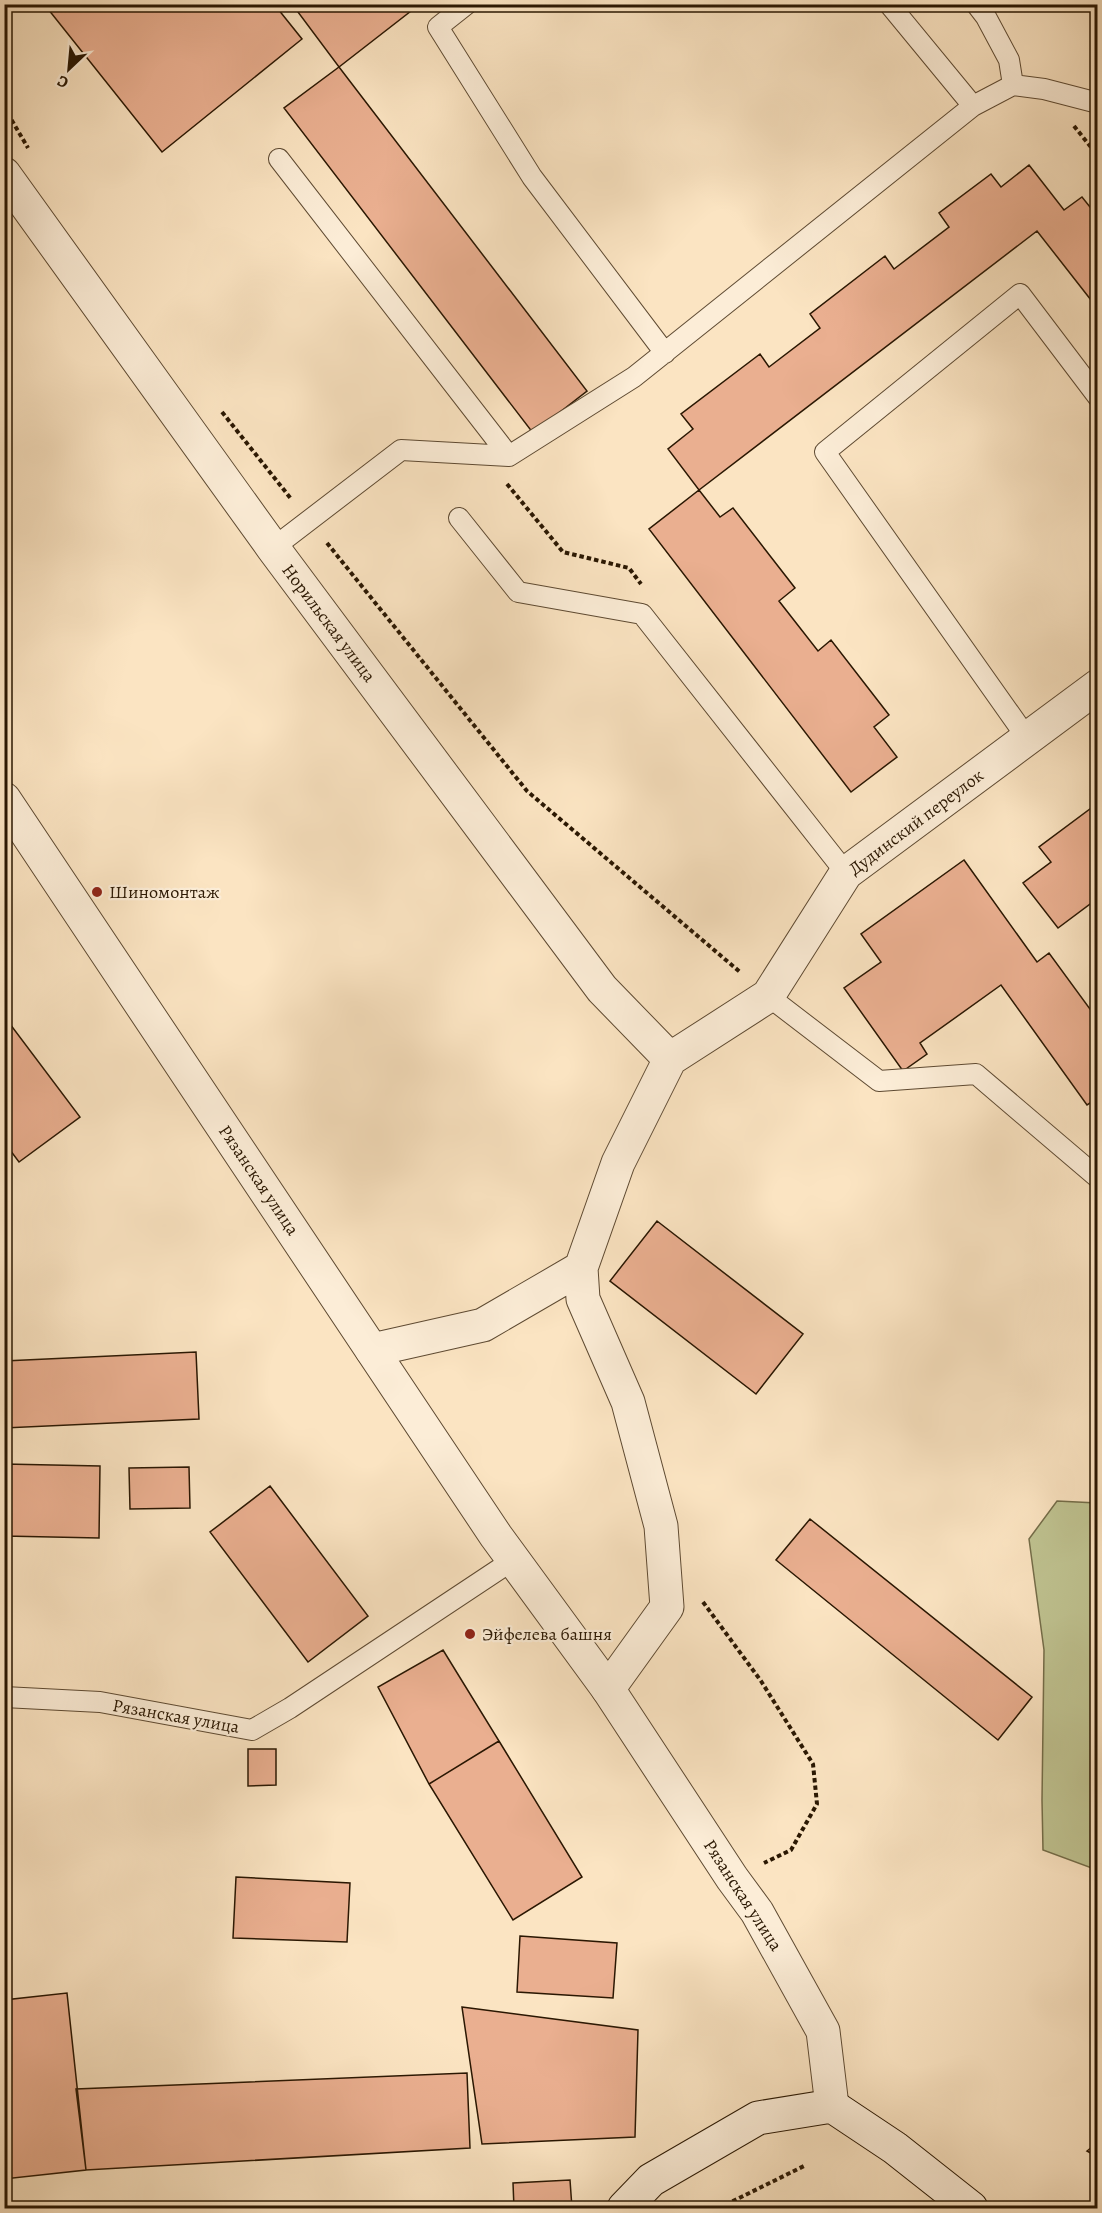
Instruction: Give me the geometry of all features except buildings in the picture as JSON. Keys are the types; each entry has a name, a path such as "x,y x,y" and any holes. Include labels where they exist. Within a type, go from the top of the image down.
{"street":[{"name":"Норильская улица","path":"4,174 273,548 602,989 670,1059"},
{"name":"Дудинский переулок","path":"670,1059 768,996 846,873 1098,686"},
{"name":"Рязанская улица","path":"4,799 15,830 372,1350 513,1560 608,1689 732,1878 757,1912 823,2031 832,2106"},
{"path":"608,1689 667,1607 661,1526 628,1402 583,1299 581,1268 618,1163 670,1059"},
{"path":"372,1350 483,1325 581,1268"},
{"path":"624,2208 651,2181 758,2118 832,2106 895,2148 971,2208"}],"lane":[{"path":"467,4 438,27 532,177 664,353"},
{"path":"889,4 973,106"},
{"path":"976,4 986,17 1009,60 1013,85"},
{"path":"273,548 401,450 508,456 634,377 973,106 1013,85 1044,89 1098,103"},
{"path":"279,159 508,456"},
{"path":"1027,738 825,452 1020,294 1098,398"},
{"path":"459,518 518,592 642,614 846,873"},
{"path":"768,996 879,1081 976,1074 1098,1178"},
{"name":"Рязанская улица","path":"4,1696 100,1702 252,1730 290,1708 513,1560"}],"path":[{"path":"4,107 33,156"},
{"path":"221,411 527,791 768,996"},
{"path":"700,1599 761,1681 813,1764 817,1804 791,1850 732,1878"},
{"path":"718,2208 804,2166"}],"green space":[{"path":"1057,1501 1097,1503 1097,1870 1043,1850 1044,1650 1029,1539"}],"place":[{"name":"Шиномонтаж","path":"97,892"},
{"name":"Эйфелева башня","path":"470,1634"}]}
